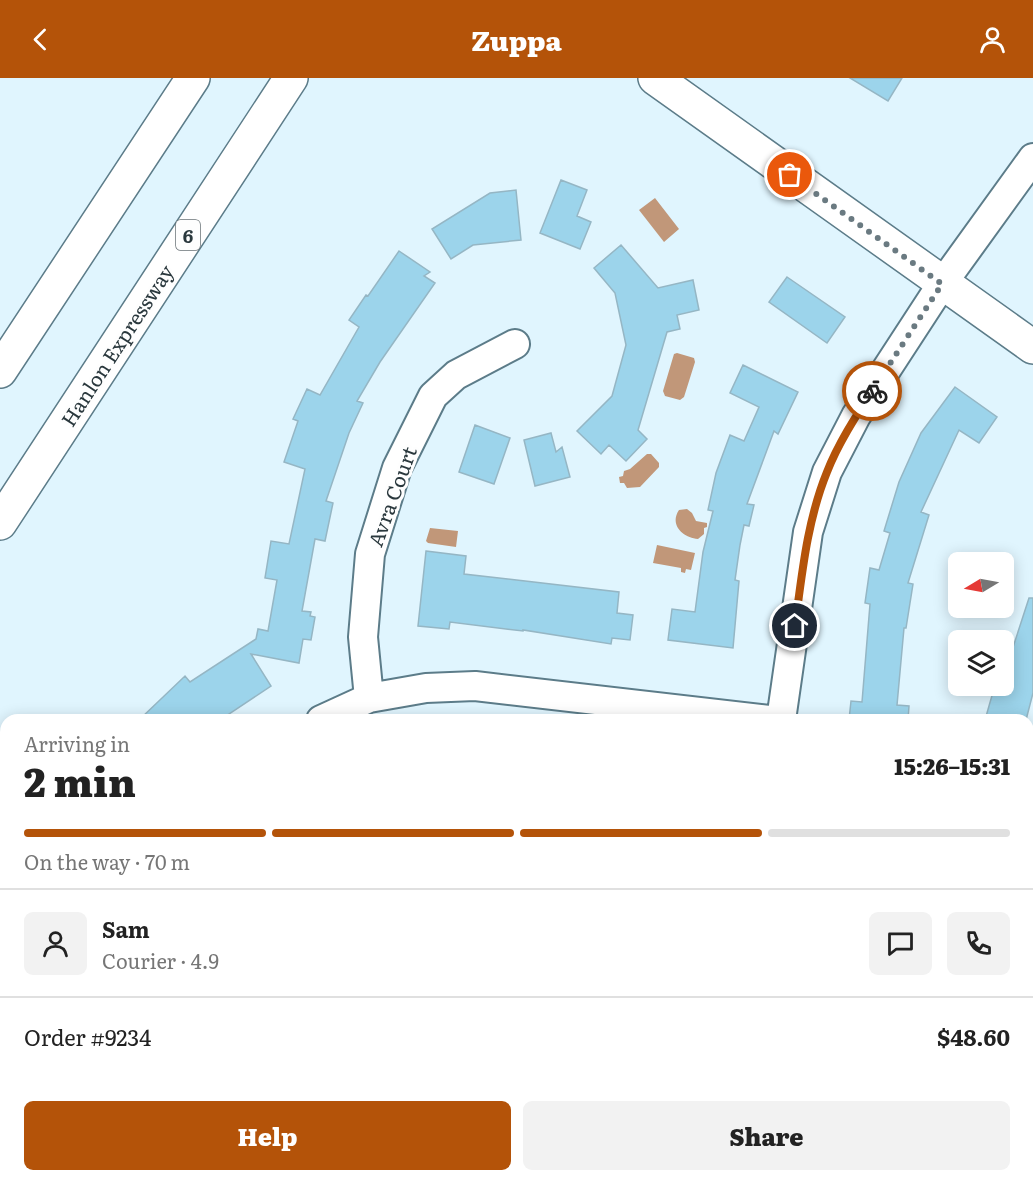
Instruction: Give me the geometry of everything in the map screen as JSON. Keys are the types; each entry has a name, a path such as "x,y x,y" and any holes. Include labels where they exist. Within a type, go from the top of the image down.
{"main road":[{"path":"652,79 1033,347"},
{"name":"Hanlon Expressway","path":"0,523 291,80"},
{"path":"0,371 186,85"}],"street":[{"path":"782,714 808,532 827,472 856,416 942,284 1033,158"},
{"name":"Avra Court","path":"369,698 363,637 370,554 397,468 433,396 456,375 516,344"},
{"path":"334,714 369,698 426,688 475,686 717,714"}],"shaded area":[{"path":"655,198 679,229 664,242 639,210"},
{"path":"674,354 694,358 695,362 684,397 680,400 665,396 663,391"},
{"path":"647,454 651,454 659,463 659,467 640,487 627,488 624,483 620,483 619,477 623,476 624,471 630,469"},
{"path":"687,509 696,521 707,523 704,534 698,539 687,536 677,526 676,516 679,510"},
{"path":"430,528 458,531 456,547 428,543 426,541"},
{"path":"657,545 695,553 691,570 686,569 685,573 681,572 681,568 653,563"}],"building":[{"path":"850,78 902,78 888,101"},
{"path":"561,180 587,190 577,216 591,222 580,249 540,233"},
{"path":"516,190 521,240 473,245 451,259 432,229 490,193"},
{"path":"621,245 658,288 693,280 699,310 677,315 680,329 667,332 638,430 647,439 626,461 609,445 601,454 577,431 612,396 626,345 615,293 594,268"},
{"path":"399,251 430,272 424,276 435,283 380,362 357,401 363,403 349,433 326,501 333,503 325,541 315,539 302,611 311,612 310,616 315,617 311,640 303,639 299,663 251,654 271,686 229,714 145,714 185,676 190,682 256,639 258,629 268,631 277,580 265,578 271,541 289,544 305,469 284,462 298,421 293,419 307,389 320,395 359,327 349,320 366,295 368,296"},
{"path":"787,277 845,317 827,343 769,302"},
{"path":"743,365 798,392 778,434 774,431 747,504 754,505 749,526 744,525 740,545 735,580 739,581 733,648 668,640 672,609 695,612 703,552 713,511 708,510 716,473 730,435 744,441 759,407 730,393"},
{"path":"955,387 997,417 979,443 959,430 921,512 929,515 908,583 913,584 906,628 904,628 897,705 909,706 908,714 850,714 851,701 862,702 870,604 865,603 870,568 879,570 890,533 884,531 899,482 921,433"},
{"path":"475,425 510,438 494,484 459,472"},
{"path":"551,433 556,452 562,447 570,477 535,486 524,440"},
{"path":"426,551 466,556 464,574 619,592 617,613 633,615 630,640 612,638 611,644 523,630 450,622 449,629 418,626"},
{"path":"1029,598 1033,598 1033,693 1028,714 987,714 992,696 1014,696 1014,644"}],"way so far":[{"path":"790,175 942,284 872,391"}],"route":[{"path":"795,626 808,532 827,472 856,416 872,391"}]}
